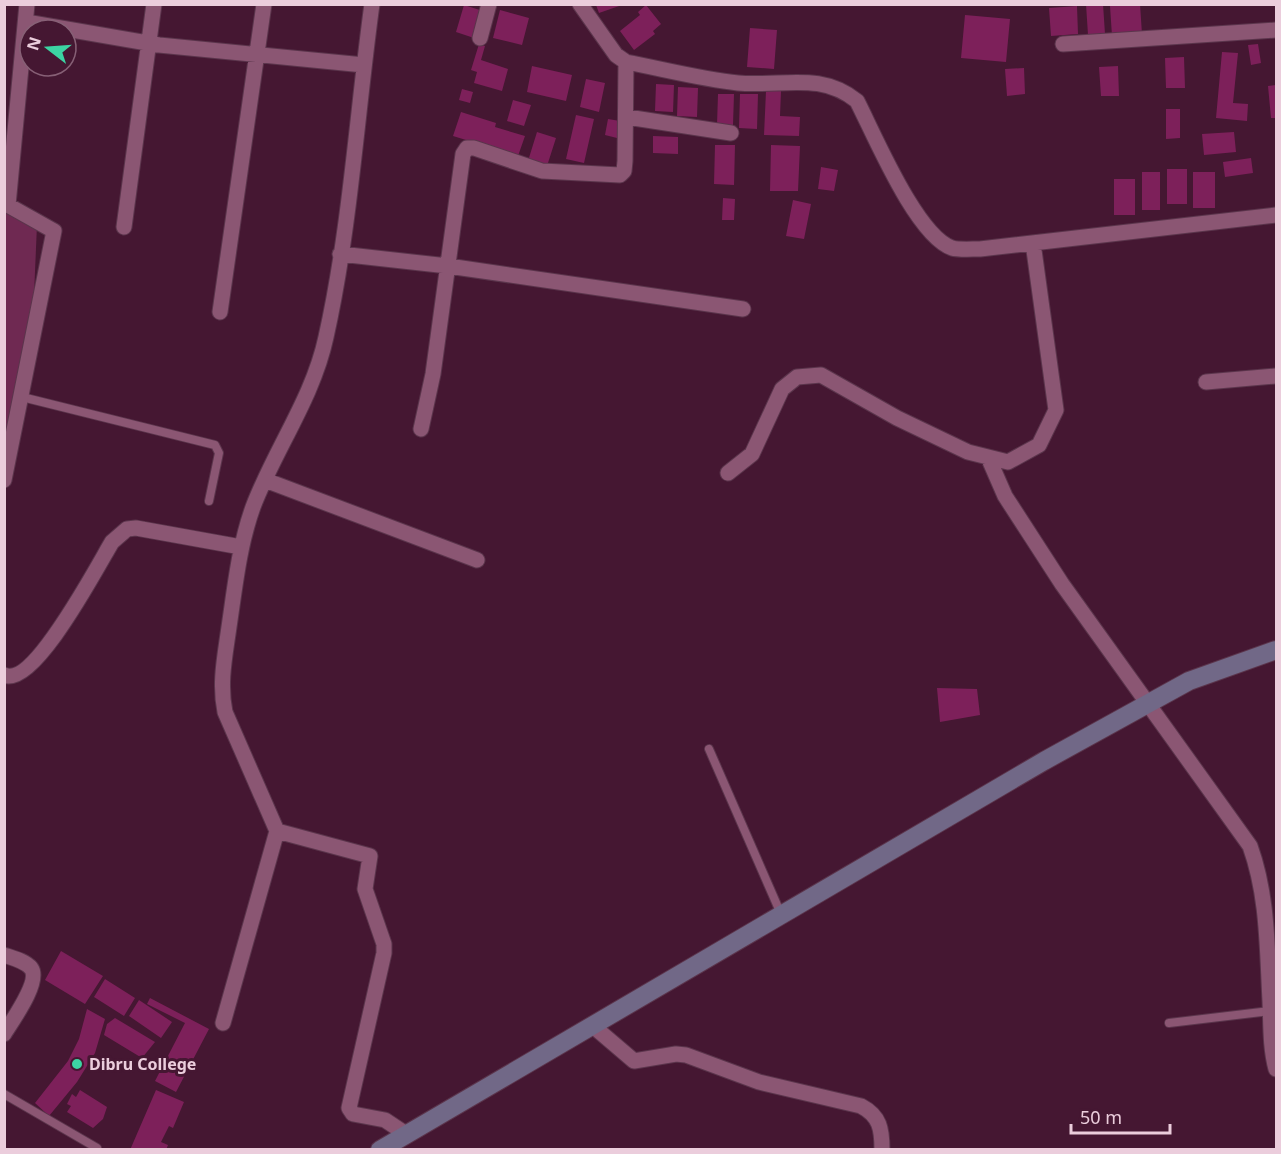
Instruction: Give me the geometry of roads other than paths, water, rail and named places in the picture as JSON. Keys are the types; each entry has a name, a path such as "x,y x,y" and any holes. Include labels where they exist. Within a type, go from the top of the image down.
{"street":[{"path":"124,227 154,4"},
{"path":"220,312 264,4"},
{"path":"223,1023 277,831 230,726 222,696 222,672 241,547 265,480 317,369 326,337 340,254 372,4"},
{"path":"480,38 489,4"},
{"path":"580,4 616,55 626,62 737,83 810,81 843,89 857,101 899,184 933,235 952,248 980,249 1276,214"},
{"path":"1063,45 1276,30"},
{"path":"78,31 149,43 364,65"},
{"path":"421,429 433,374 460,161 467,148 474,148 542,171 620,176 624,171 625,161 626,62"},
{"path":"4,480 54,231 6,204 20,78"},
{"path":"627,117 731,133"},
{"path":"728,473 752,454 782,389 797,377 821,375 897,418 968,452 1008,462 1039,445 1056,410 1033,243"},
{"path":"340,254 448,266 743,309"},
{"path":"1206,382 1276,376"},
{"path":"988,457 1005,496 1062,584 1250,846 1260,875 1265,902 1270,1011 1276,1069"},
{"path":"265,480 477,560"},
{"path":"4,675 13,677 19,675 45,649 112,542 127,529 149,528 241,547"},
{"path":"380,1149 1044,761 1189,681 1276,650"},
{"path":"277,831 370,856 365,889 384,944 384,953 349,1108 353,1114 385,1120 406,1134"},
{"path":"4,955 23,962 31,968 34,976 32,986 4,1034"},
{"path":"593,1026 634,1061 676,1054 686,1055 759,1082 861,1106 873,1112 880,1122 882,1149"}],"lane":[{"path":"22,397 215,445 219,453 209,501"},
{"path":"709,749 781,915"},
{"path":"1169,1023 1270,1011"},
{"path":"4,1094 98,1148"}],"place":[{"name":"Dibru College","path":"77,1064"}]}
